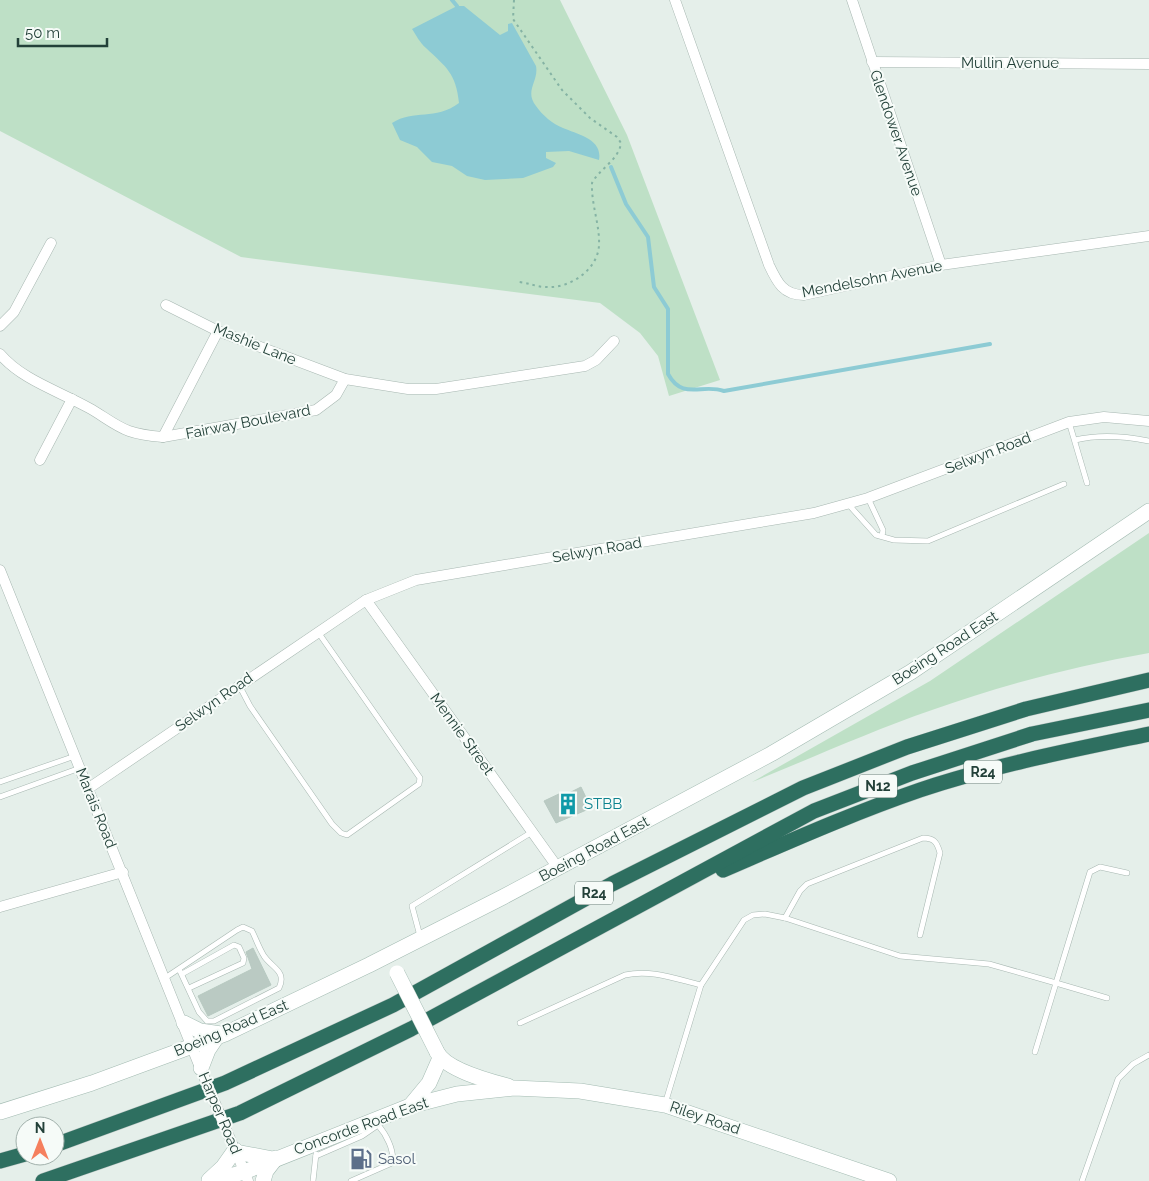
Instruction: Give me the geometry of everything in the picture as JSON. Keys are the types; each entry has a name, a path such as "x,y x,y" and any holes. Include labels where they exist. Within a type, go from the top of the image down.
{"highway":[{"name":"R24","path":"65,1141 225,1083 393,1005 612,884 803,788 907,748 1026,709 1149,680"},
{"name":"N12","path":"626,912 814,811 912,773 1032,734 1149,710"},
{"name":"R24","path":"43,1181 240,1113 412,1029 626,912 822,827 921,790 1004,766 1149,734"},
{"path":"0,1161 15,1157"}],"main road":[{"name":"Boeing Road East","path":"0,1112 92,1083 220,1036 370,965 558,868 771,754 910,672 1149,511"},
{"path":"396,972 404,955 463,916"},
{"path":"370,965 396,972 439,1055 475,1076 514,1088"},
{"path":"170,1054 201,1068 208,1050 220,1036 200,1031 184,1024"},
{"path":"410,1106 429,1083 439,1055"},
{"name":"Riley Road","path":"514,1088 580,1091 665,1104 889,1181"},
{"name":"Concorde Road East","path":"212,1181 246,1176 275,1158 314,1150 410,1106 457,1094 514,1088"},
{"path":"208,1181 224,1167 235,1149 275,1158 266,1171 263,1181"}],"street":[{"name":"Mendelsohn Avenue","path":"674,0 769,265 782,288 788,293 804,295 941,266 1149,236"},
{"name":"Glendower Avenue","path":"852,0 941,266"},
{"name":"Mullin Avenue","path":"872,62 1149,64"},
{"path":"0,326 14,312 51,243"},
{"name":"Mashie Lane","path":"166,304 218,331 345,379"},
{"path":"163,437 218,331"},
{"path":"345,379 408,389 436,389 584,366 596,360 614,341"},
{"name":"Fairway Boulevard","path":"0,354 8,363 23,374 126,430 141,435 163,437 316,410 336,395 345,379"},
{"path":"40,460 72,399"},
{"name":"Selwyn Road","path":"89,788 239,684 366,600 416,580 814,513 868,498 1069,422 1104,417 1149,421"},
{"name":"Marais Road","path":"0,570 192,1046"},
{"name":"Mennie Street","path":"366,600 558,868"},
{"path":"0,907 122,872"},
{"name":"Harper Road","path":"192,1046 246,1176"}],"lane":[{"path":"1069,422 1087,483"},
{"path":"1075,440 1091,436 1128,437 1149,441"},
{"path":"848,505 876,535 894,540 928,541 1064,484"},
{"path":"868,498 883,530 882,536"},
{"path":"239,684 250,706 332,824 341,833 347,835 419,784 420,778 318,632"},
{"path":"0,782 76,756"},
{"path":"0,797 80,768"},
{"path":"421,938 412,906 532,832"},
{"path":"785,918 800,891 807,884 923,838 931,838 936,841 940,853 920,935"},
{"path":"1035,1052 1090,872 1100,867 1127,873"},
{"path":"665,1104 701,985 744,920 753,915 764,914 785,918 900,956 989,964 1107,998"},
{"path":"243,927 252,931 265,957 280,972 283,978 279,988 214,1021 203,1018 180,971 243,927"},
{"path":"165,978 234,945 239,946 244,958 243,962 189,988"},
{"path":"520,1023 625,975 638,972 652,973 701,985"},
{"path":"1082,1181 1118,1079 1133,1064 1149,1055"},
{"path":"313,1181 314,1150 369,1132 381,1120 393,1157 392,1163 351,1181"}],"path":[{"path":"514,0 514,19 562,90 590,118 617,137 621,143 615,156 595,176 592,183 599,245 594,262 575,280 564,285 544,287 519,282"}],"green space":[{"path":"0,0 560,0 627,135 720,380 669,396 658,356 640,333 600,303 241,257 0,131"},
{"path":"1149,533 1149,653 1039,677 985,692 909,718 752,782 930,681"}],"water":[{"path":"457,6 464,6 500,35 508,31 508,24 512,23 536,66 536,76 531,96 536,106 555,124 582,135 593,142 599,153 599,160 569,151 546,152 546,158 556,163 553,167 523,178 485,180 467,176 452,166 432,162 417,147 400,140 392,123 408,116 442,112 459,103 453,77 422,44 412,29"}],"building":[{"name":"STBB","path":"581,787 591,808 556,823 544,801 561,793 563,796"},
{"path":"253,948 271,985 208,1016 198,996 252,969 246,952"}],"waterway":[{"path":"452,0 457,6"},
{"path":"611,167 626,204 648,237 654,287 668,309 668,374 680,387 693,390 716,389 724,391 990,344"}],"place":[{"name":"STBB","path":"568,804"},
{"name":"Sasol","path":"361,1159"}]}
